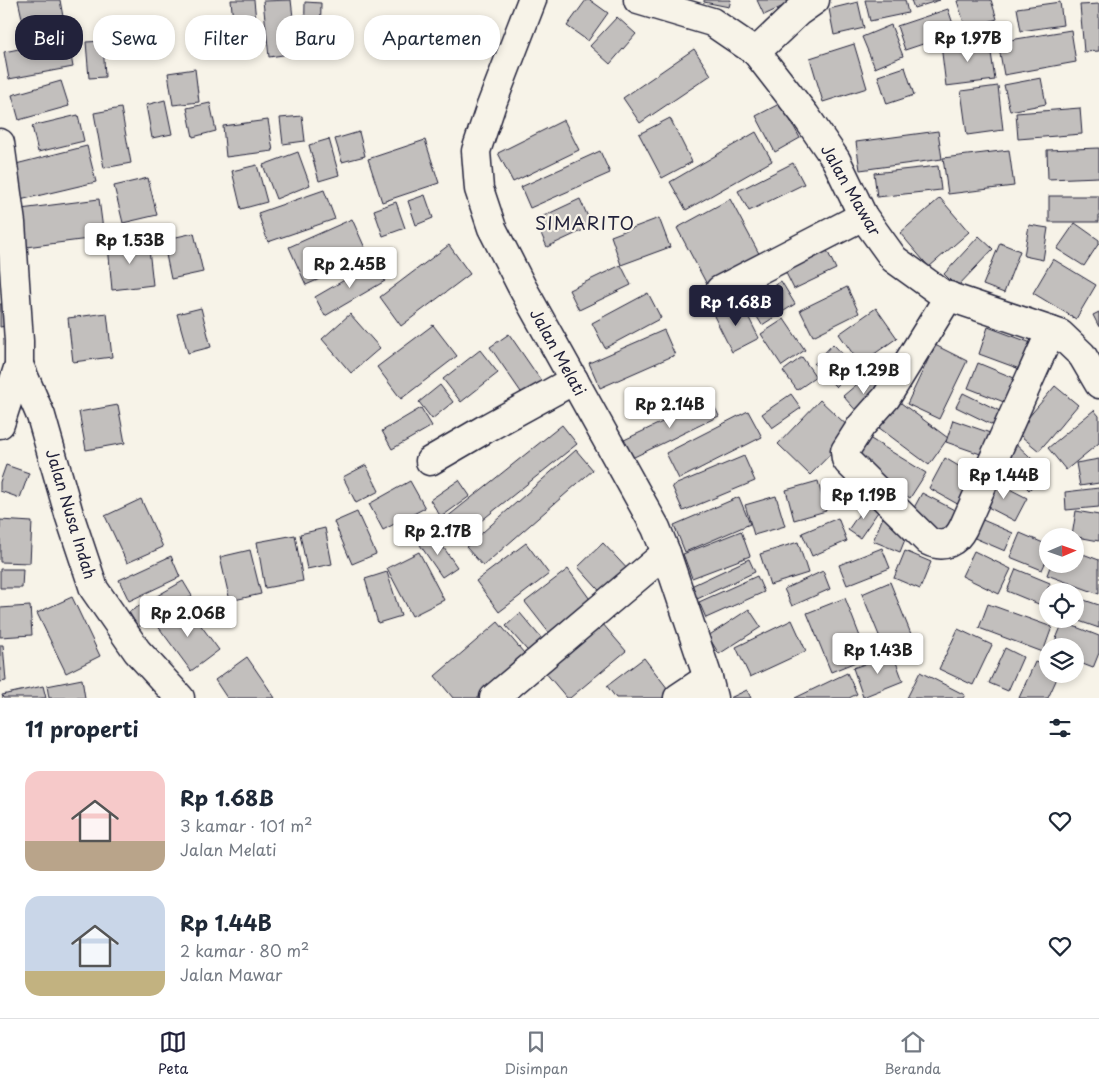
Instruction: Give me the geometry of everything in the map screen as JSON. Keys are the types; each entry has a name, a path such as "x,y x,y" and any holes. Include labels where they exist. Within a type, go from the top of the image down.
{"street":[{"name":"Jalan Melati","path":"532,0 491,106 476,151 479,189 492,228 522,287 656,528 710,688"},
{"name":"Jalan Mawar","path":"638,0 712,22 756,52 805,115 836,160 864,216 894,259 944,295 1060,334 1082,355 1099,384"},
{"path":"756,52 798,12 815,0"},
{"path":"0,143 11,223 13,349 0,424"},
{"path":"720,290 864,216"},
{"path":"949,296 886,398 861,426 846,448 845,455 848,462 866,480 924,536 935,544 949,543 960,534 1051,331"},
{"name":"Jalan Nusa Indah","path":"13,349 41,416 69,514 94,589 137,651 180,698"},
{"path":"430,461 574,380"},
{"path":"494,698 666,553"},
{"path":"678,698 710,688"}],"building":[{"path":"18,0 60,0 63,15 21,15"},
{"path":"231,0 254,0 255,15 232,15"},
{"path":"291,0 293,15 276,15 276,56 269,57 263,1"},
{"path":"586,0 590,0 608,13 588,41 567,26"},
{"path":"704,0 731,0 729,7 704,2"},
{"path":"757,0 791,0 792,2 764,15"},
{"path":"865,0 905,0 908,13 870,21"},
{"path":"911,0 940,0 914,8"},
{"path":"991,0 997,19 966,29 957,1"},
{"path":"305,2 321,3 321,15 305,15"},
{"path":"858,2 864,28 834,35 829,9"},
{"path":"1060,2 1063,25 1021,31 1017,8"},
{"path":"1099,4 1099,51 1084,52 1080,5"},
{"path":"948,9 956,33 905,50 897,26"},
{"path":"617,17 636,34 610,64 590,46"},
{"path":"891,25 903,56 875,68 862,37"},
{"path":"1071,30 1076,62 1004,75 998,42"},
{"path":"989,39 995,80 946,86 941,45"},
{"path":"86,42 93,42 93,60 104,60 105,77 89,78"},
{"path":"854,44 867,88 823,102 810,58"},
{"path":"694,49 711,75 640,123 623,98"},
{"path":"15,50 15,60 72,60 73,67 9,79 4,52"},
{"path":"905,67 914,95 887,104 878,76"},
{"path":"195,69 199,102 173,105 168,73"},
{"path":"1041,78 1046,104 1010,111 1004,85"},
{"path":"61,81 69,106 19,120 12,95"},
{"path":"998,86 1003,130 967,135 961,91"},
{"path":"165,100 172,134 152,138 146,105"},
{"path":"210,103 216,131 193,137 187,108"},
{"path":"781,103 800,138 775,152 756,116"},
{"path":"121,108 131,163 104,168 94,113"},
{"path":"1080,108 1082,134 1018,139 1016,113"},
{"path":"78,115 84,141 38,152 32,126"},
{"path":"302,116 305,141 283,144 280,118"},
{"path":"670,118 692,162 662,178 639,134"},
{"path":"268,120 273,151 226,157 223,126"},
{"path":"564,120 579,150 513,182 498,153"},
{"path":"938,131 942,159 860,170 856,142"},
{"path":"359,132 365,156 342,162 335,139"},
{"path":"756,132 772,161 686,210 670,182"},
{"path":"329,139 339,175 319,181 309,145"},
{"path":"425,140 439,183 382,202 368,159"},
{"path":"87,146 96,182 20,200 12,165"},
{"path":"1099,148 1099,177 1048,179 1047,150"},
{"path":"1009,150 1014,186 948,194 943,158"},
{"path":"600,151 610,173 530,208 521,187"},
{"path":"298,152 310,185 276,199 263,165"},
{"path":"793,163 804,184 749,211 738,191"},
{"path":"257,165 267,202 241,209 232,171"},
{"path":"938,166 941,190 877,197 874,173"},
{"path":"148,178 157,215 123,223 114,186"},
{"path":"324,190 335,219 268,242 258,213"},
{"path":"425,195 433,218 416,225 408,201"},
{"path":"1049,196 1099,196 1099,222 1049,222"},
{"path":"940,198 969,232 929,267 900,233"},
{"path":"99,199 104,237 26,247 21,209"},
{"path":"580,199 592,226 547,247 535,220"},
{"path":"730,199 764,263 711,292 677,228"},
{"path":"396,202 405,228 383,236 374,210"},
{"path":"659,218 670,247 621,265 611,236"},
{"path":"352,219 369,257 306,285 289,247"},
{"path":"1075,223 1099,240 1084,266 1057,249"},
{"path":"1029,225 1048,228 1043,260 1024,256"},
{"path":"194,233 203,272 171,279 163,240"},
{"path":"979,236 993,249 957,287 944,274"},
{"path":"148,240 153,285 112,290 108,245"},
{"path":"822,240 836,269 794,289 780,261"},
{"path":"1000,243 1020,251 1004,293 983,285"},
{"path":"449,245 470,274 401,326 380,297"},
{"path":"1053,259 1096,285 1076,319 1033,293"},
{"path":"374,263 385,281 325,316 315,297"},
{"path":"621,265 631,285 579,310 569,290"},
{"path":"781,281 795,304 762,325 748,302"},
{"path":"847,287 859,313 813,336 800,310"},
{"path":"648,293 661,318 605,348 592,323"},
{"path":"741,302 759,338 732,352 714,316"},
{"path":"0,304 4,304 6,326 0,327"},
{"path":"201,308 211,347 188,353 177,314"},
{"path":"876,308 897,338 860,364 839,334"},
{"path":"1099,312 1099,327 1093,315"},
{"path":"107,313 112,357 73,362 68,318"},
{"path":"350,314 380,348 351,373 322,339"},
{"path":"784,319 805,350 782,366 761,334"},
{"path":"433,325 457,356 401,399 377,367"},
{"path":"988,327 1034,344 1025,371 979,354"},
{"path":"664,330 675,355 600,388 589,363"},
{"path":"509,334 542,382 523,395 490,347"},
{"path":"833,344 855,367 836,387 814,364"},
{"path":"935,345 967,361 939,419 907,404"},
{"path":"480,350 498,373 461,402 443,379"},
{"path":"802,357 816,377 797,390 783,371"},
{"path":"978,363 1019,380 1009,404 968,388"},
{"path":"869,374 885,393 860,415 843,396"},
{"path":"440,385 453,402 432,419 419,402"},
{"path":"1055,386 1078,405 1039,451 1016,432"},
{"path":"963,393 1008,415 1001,429 956,407"},
{"path":"791,394 801,408 772,428 762,414"},
{"path":"711,399 719,416 630,459 622,441"},
{"path":"820,400 853,431 810,475 778,444"},
{"path":"897,400 948,438 929,465 878,427"},
{"path":"118,405 125,443 86,450 79,412"},
{"path":"421,408 432,426 392,449 382,431"},
{"path":"1094,410 1099,416 1099,443 1066,470 1048,448"},
{"path":"748,411 762,437 679,479 666,453"},
{"path":"953,420 996,435 989,457 946,442"},
{"path":"562,425 577,444 451,545 436,526"},
{"path":"866,436 926,473 910,498 851,461"},
{"path":"1012,440 1046,472 1029,490 996,457"},
{"path":"576,450 593,470 483,566 466,547"},
{"path":"744,456 755,481 683,511 672,486"},
{"path":"945,458 977,477 961,506 929,488"},
{"path":"1099,459 1099,483 1080,486 1076,463"},
{"path":"6,465 29,473 20,498 0,491 0,482"},
{"path":"366,465 379,491 356,503 343,477"},
{"path":"459,480 470,496 441,517 430,500"},
{"path":"992,480 1027,498 1015,521 980,503"},
{"path":"410,481 425,508 383,530 369,504"},
{"path":"818,481 826,511 794,520 786,490"},
{"path":"1099,488 1099,507 1066,510 1065,492"},
{"path":"922,493 962,514 949,538 909,517"},
{"path":"776,496 785,526 754,535 745,505"},
{"path":"739,497 750,524 685,552 674,525"},
{"path":"141,499 163,547 127,563 105,516"},
{"path":"868,501 880,509 860,538 848,530"},
{"path":"1076,511 1099,515 1099,541 1084,538 1084,528 1073,528"},
{"path":"357,512 376,554 352,564 334,522"},
{"path":"883,517 910,527 900,552 873,541"},
{"path":"838,518 847,541 812,556 802,533"},
{"path":"978,518 1013,533 1005,551 970,536"},
{"path":"0,520 32,522 30,563 0,562"},
{"path":"325,528 332,564 307,569 300,534"},
{"path":"741,531 750,556 692,578 683,554"},
{"path":"1020,533 1039,541 1039,569 1010,557"},
{"path":"295,535 303,581 265,588 257,542"},
{"path":"435,535 457,567 442,577 420,545"},
{"path":"798,542 808,573 770,585 760,554"},
{"path":"526,543 549,574 499,612 476,581"},
{"path":"603,543 632,574 606,598 578,567"},
{"path":"882,548 890,568 847,585 839,565"},
{"path":"250,550 261,594 230,601 220,557"},
{"path":"905,551 931,562 920,589 894,578"},
{"path":"974,551 1011,569 999,594 962,576"},
{"path":"419,552 444,600 412,616 387,568"},
{"path":"1084,554 1099,560 1099,594 1084,589 1084,583 1069,583 1047,575 1048,573 1084,573"},
{"path":"171,556 180,577 129,601 119,580"},
{"path":"749,559 755,572 695,600 689,587"},
{"path":"0,569 23,569 22,588 0,588"},
{"path":"568,569 592,602 550,634 525,602"},
{"path":"1016,569 1050,583 1039,583 1039,604 1007,591"},
{"path":"823,571 830,589 792,606 784,589"},
{"path":"387,572 401,616 378,623 365,579"},
{"path":"757,576 764,592 706,618 699,602"},
{"path":"183,581 192,596 138,627 129,612"},
{"path":"890,582 913,639 885,650 862,594"},
{"path":"72,597 100,656 66,673 37,613"},
{"path":"845,598 868,657 831,672 807,613"},
{"path":"1084,600 1099,605 1099,628 1084,623"},
{"path":"185,604 219,650 191,671 157,625"},
{"path":"988,604 1039,622 1039,628 1052,628 1048,638 1039,638 1039,650 979,628"},
{"path":"30,606 32,635 0,637 0,608"},
{"path":"749,609 761,627 719,654 708,636"},
{"path":"520,613 547,645 533,657 506,626"},
{"path":"596,616 626,651 570,698 567,698 539,665"},
{"path":"792,620 806,651 750,677 736,647"},
{"path":"498,622 529,659 483,698 453,698 435,676"},
{"path":"1060,628 1078,628 1099,636 1099,653 1093,668 1084,664 1084,638 1056,638"},
{"path":"958,629 992,645 973,685 939,669"},
{"path":"0,645 3,645 6,681 0,682"},
{"path":"1005,648 1023,657 1008,691 989,683"},
{"path":"893,654 903,681 863,697 853,668"},
{"path":"247,657 275,698 227,698 215,680"},
{"path":"644,658 671,693 664,698 616,698 607,686"},
{"path":"1035,662 1039,664 1039,683 1055,683 1048,698 1019,698"},
{"path":"920,672 965,695 963,698 907,698"},
{"path":"847,673 857,694 849,698 795,698"},
{"path":"82,679 85,698 49,698 47,686"},
{"path":"43,686 46,698 3,698 2,695"},
{"path":"747,690 751,698 730,698"}],"district":[{"name":"SIMARITO","path":"585,224"}]}
